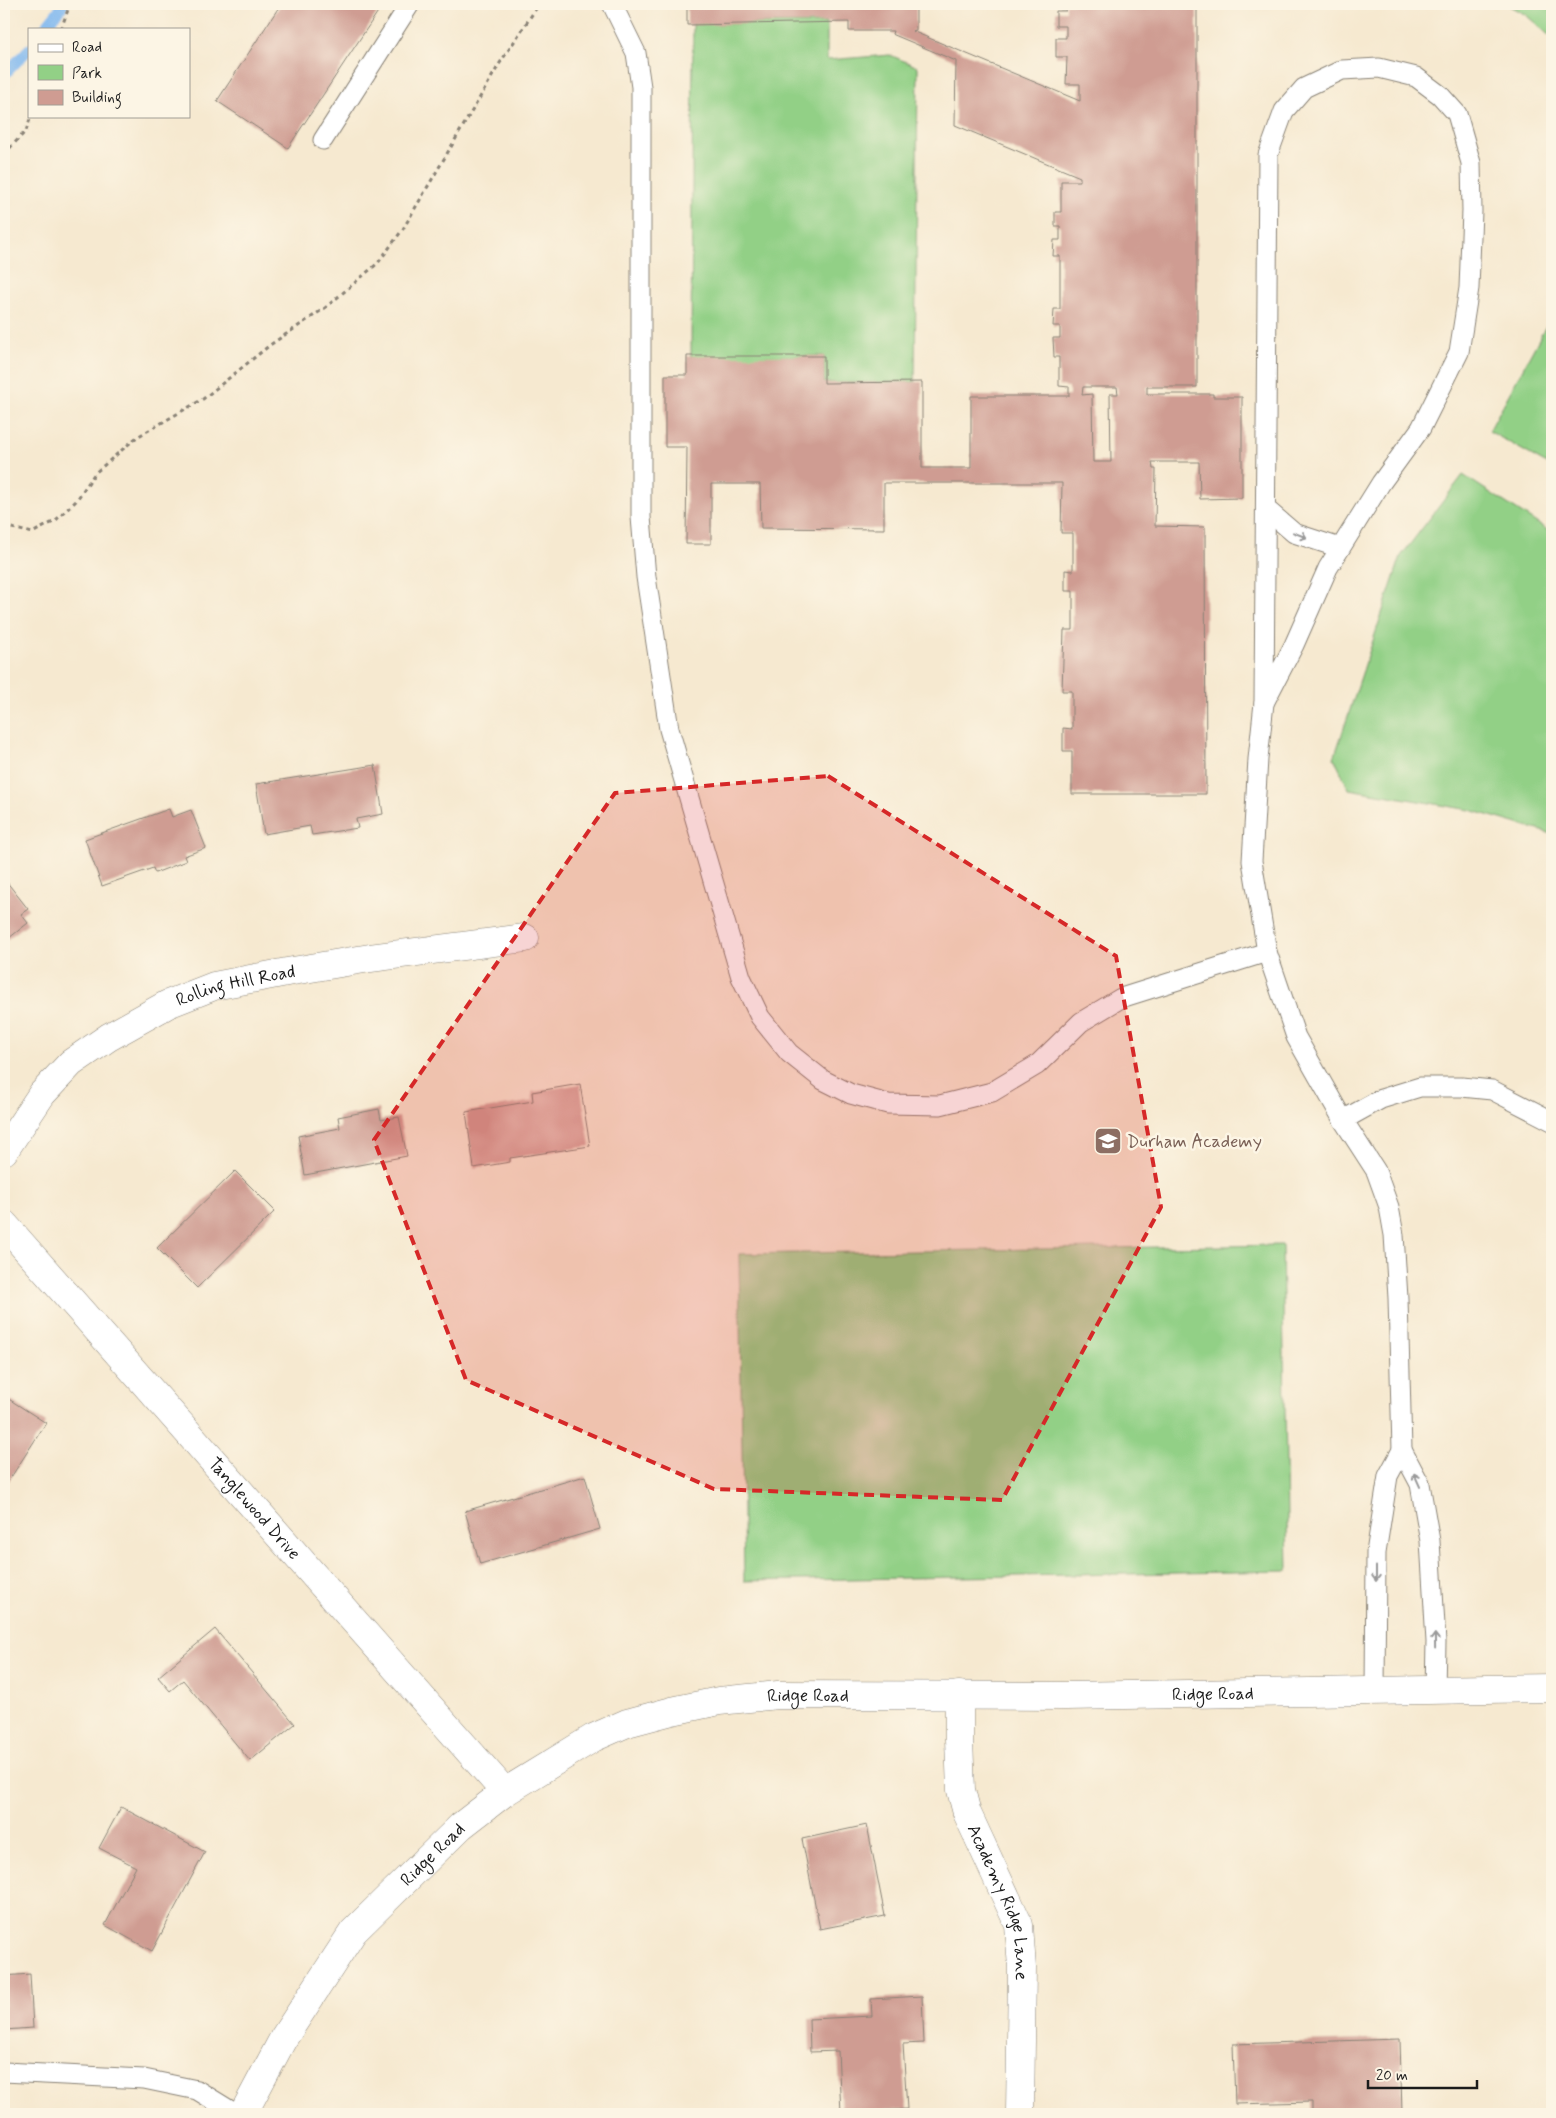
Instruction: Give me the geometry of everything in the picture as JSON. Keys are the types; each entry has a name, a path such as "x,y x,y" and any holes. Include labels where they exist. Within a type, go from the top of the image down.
{"street":[{"name":"Rolling Hill Road","path":"4,1151 42,1094 71,1063 139,1019 214,986 370,958 525,938"},
{"name":"Tanglewood Drive","path":"4,1224 505,1792"},
{"name":"Ridge Road","path":"243,2114 283,2039 353,1932 461,1826 505,1792 593,1738 627,1723 719,1701 778,1695 959,1694 1066,1696 1552,1688"},
{"name":"Academy Ridge Lane","path":"959,1694 958,1739 961,1790 967,1813 1019,1925 1022,1968 1020,2114"}],"lane":[{"path":"323,140 410,4"},
{"path":"612,4 636,53 641,87 641,517 646,577 669,729 741,977 760,1017 789,1053 823,1080 851,1094 888,1104 940,1105 992,1092 1000,1088 1037,1065 1081,1022 1121,998 1267,952"},
{"path":"1264,703 1294,645 1328,568 1381,483 1421,428 1459,352 1468,288 1472,211 1471,163 1457,114 1440,95 1416,77 1379,68 1342,70 1304,88 1284,111 1268,155 1264,703 1258,759 1252,861 1267,952 1296,1037 1343,1120 1376,1171 1388,1207 1394,1235 1402,1450 1420,1484 1430,1540 1436,1642 1435,1690"},
{"path":"1266,509 1294,533 1340,548"},
{"path":"1343,1120 1381,1099 1420,1087 1492,1090 1552,1121"},
{"path":"1375,1692 1376,1553 1388,1476 1402,1450"},
{"path":"4,2072 144,2079 197,2090 236,2114"}],"path":[{"path":"62,28 70,4"},
{"path":"4,526 32,533 55,521 76,501 95,473 137,437 203,399 270,345 325,308 378,263 403,228 500,64 538,4"},
{"path":"4,154 26,131 30,118"}],"highlighted area":[{"path":"828,776 1116,956 1161,1207 1002,1500 714,1489 466,1380 374,1140 615,793"}],"green space":[{"path":"1506,4 1552,4 1552,38 1526,15"},
{"path":"827,23 827,60 890,55 918,67 915,382 824,383 824,356 691,357 693,24"},
{"path":"1552,315 1552,467 1489,431"},
{"path":"1463,475 1552,533 1552,834 1470,810 1349,789 1334,758 1401,556"},
{"path":"1282,1245 1288,1571 744,1581 739,1254"}],"building":[{"path":"281,4 383,4 288,148 217,101"},
{"path":"687,4 916,4 916,30 912,31 1080,101 1080,84 1066,84 1067,57 1056,57 1056,38 1066,38 1066,26 1056,26 1056,11 1066,11 1066,4 1197,4 1197,387 1147,387 1147,394 1213,394 1213,397 1242,397 1242,498 1200,499 1199,462 1152,462 1153,469 1156,469 1155,526 1205,527 1206,794 1072,794 1072,751 1063,751 1063,728 1072,729 1072,691 1062,691 1064,630 1073,630 1073,591 1065,591 1065,570 1073,571 1073,533 1061,533 1062,483 884,483 884,529 761,528 760,484 711,484 711,544 686,544 687,447 665,447 665,375 687,375 687,356 824,356 824,383 922,382 922,468 971,468 971,396 1069,396 1069,387 1059,386 1059,357 1054,357 1053,338 1060,338 1060,326 1053,326 1054,309 1060,309 1060,256 1053,256 1054,240 1060,240 1060,226 1055,226 1055,212 1061,212 1061,181 1080,181 1080,177 955,125 956,61 892,34 893,31 849,31 849,22 687,25","holes":["1083,387 1117,387 1118,394 1110,394 1111,462 1093,462 1092,394 1082,395"]},
{"path":"375,765 383,814 356,819 358,828 312,835 310,826 264,834 256,784"},
{"path":"169,809 172,817 191,810 206,848 184,856 186,861 155,873 153,868 102,886 85,839"},
{"path":"6,881 28,909 21,914 28,923 4,942 4,883"},
{"path":"580,1084 590,1146 510,1158 510,1162 474,1168 466,1112 533,1101 532,1092"},
{"path":"379,1109 381,1120 399,1117 407,1156 305,1175 298,1136 340,1128 338,1117"},
{"path":"235,1171 275,1211 197,1288 157,1248"},
{"path":"4,1396 46,1423 4,1488"},
{"path":"585,1476 600,1529 480,1564 465,1511"},
{"path":"215,1629 295,1724 250,1761 183,1680 170,1691 158,1677"},
{"path":"121,1807 205,1852 152,1951 105,1925 136,1867 99,1848"},
{"path":"867,1825 885,1916 820,1929 802,1839"},
{"path":"30,1974 33,2028 4,2030 4,1976"},
{"path":"922,1996 924,2043 903,2044 907,2109 841,2113 838,2051 810,2052 809,2019 872,2016 871,1999"},
{"path":"1400,2039 1402,2114 1312,2114 1312,2102 1235,2104 1233,2044"}],"waterway":[{"path":"45,28 64,4"},
{"path":"4,75 28,50"}],"place":[{"name":"Durham Academy","path":"1108,1141"}]}
